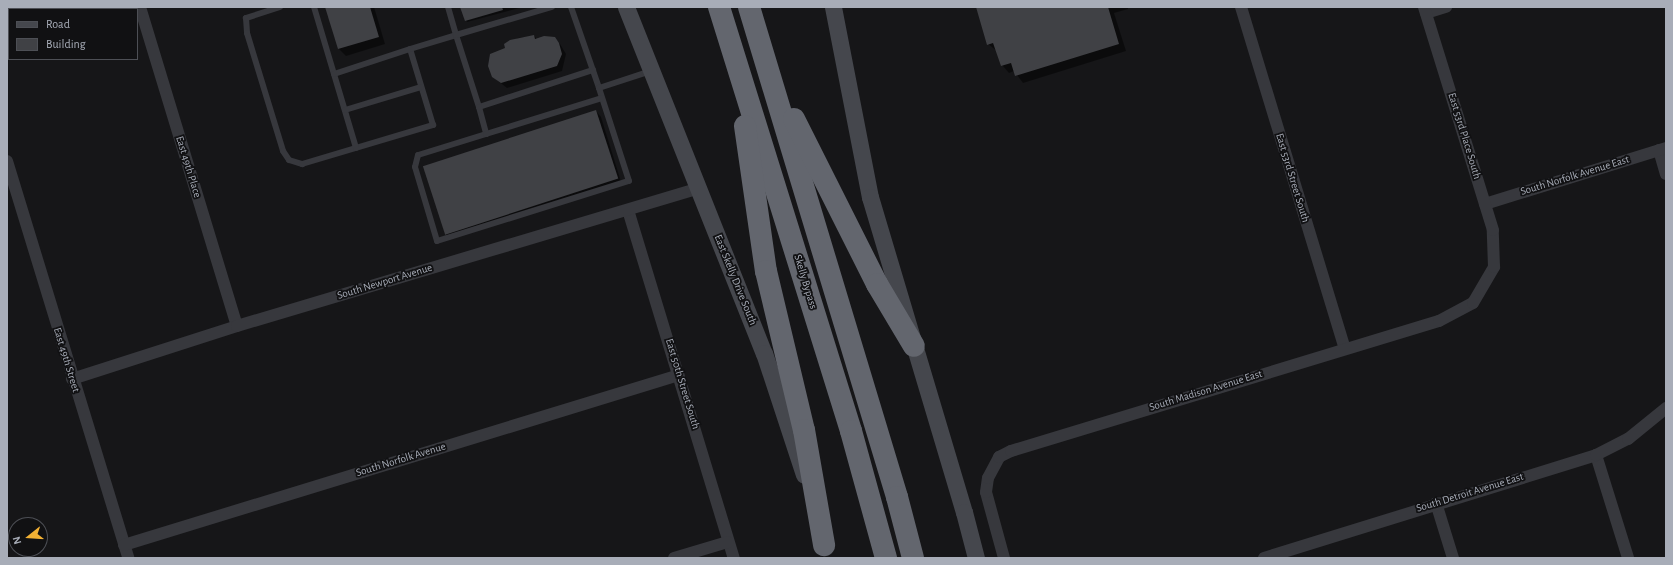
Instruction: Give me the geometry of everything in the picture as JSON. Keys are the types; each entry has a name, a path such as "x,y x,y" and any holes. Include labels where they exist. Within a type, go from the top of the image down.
{"highway":[{"name":"Skelly Bypass","path":"720,7 851,431 886,558"},
{"path":"749,7 897,497 913,558"},
{"path":"736,62 766,271 804,430 826,551"},
{"path":"770,74 852,232 877,284 914,346"}],"main road":[{"name":"East Skelly Drive South","path":"626,7 764,353 826,551"},
{"path":"833,7 870,197 962,505 976,558"}],"street":[{"name":"East 49th Place","path":"140,7 237,326"},
{"name":"East 53rd Street South","path":"1241,7 1345,349"},
{"path":"1425,10 1446,7"},
{"name":"East 53rd Place South","path":"1425,10 1493,230 1494,267"},
{"path":"1662,149 1666,174"},
{"name":"South Norfolk Avenue East","path":"1485,204 1662,149"},
{"name":"East 49th Street","path":"7,161 72,379 128,558"},
{"name":"South Newport Avenue","path":"72,379 237,326 698,189"},
{"name":"East 50th Street South","path":"628,210 734,558"},
{"name":"South Madison Avenue East","path":"1004,558 986,492 988,478 998,457 1011,451 1458,313 1473,303 1494,267"},
{"name":"South Norfolk Avenue","path":"124,545 679,375"},
{"name":"South Detroit Avenue East","path":"1264,558 1277,556 1436,503 1596,455 1628,439 1666,408"},
{"path":"1596,455 1628,558"},
{"path":"1436,503 1453,558"},
{"path":"674,558 728,542"}],"lane":[{"path":"280,7 246,18 247,34 283,151 289,160 302,164 433,125 410,49"},
{"path":"314,7 356,148"},
{"path":"448,7 486,134"},
{"path":"334,74 410,49 552,7"},
{"path":"572,7 599,88 629,181 437,242 415,167 418,155 602,98"},
{"path":"479,107 593,70"},
{"path":"599,88 651,71"},
{"path":"345,110 421,87"}],"building":[{"path":"325,7 370,7 379,37 338,49"},
{"path":"460,7 502,7 503,10 465,21"},
{"path":"976,7 1108,7 1119,44 1015,76 1011,63 1001,66 993,43 987,45"},
{"path":"534,35 535,39 544,36 555,37 559,43 562,54 557,66 501,83 492,77 488,66 490,54 505,48 504,44 510,40"},
{"path":"596,110 618,178 445,235 423,166"}]}
